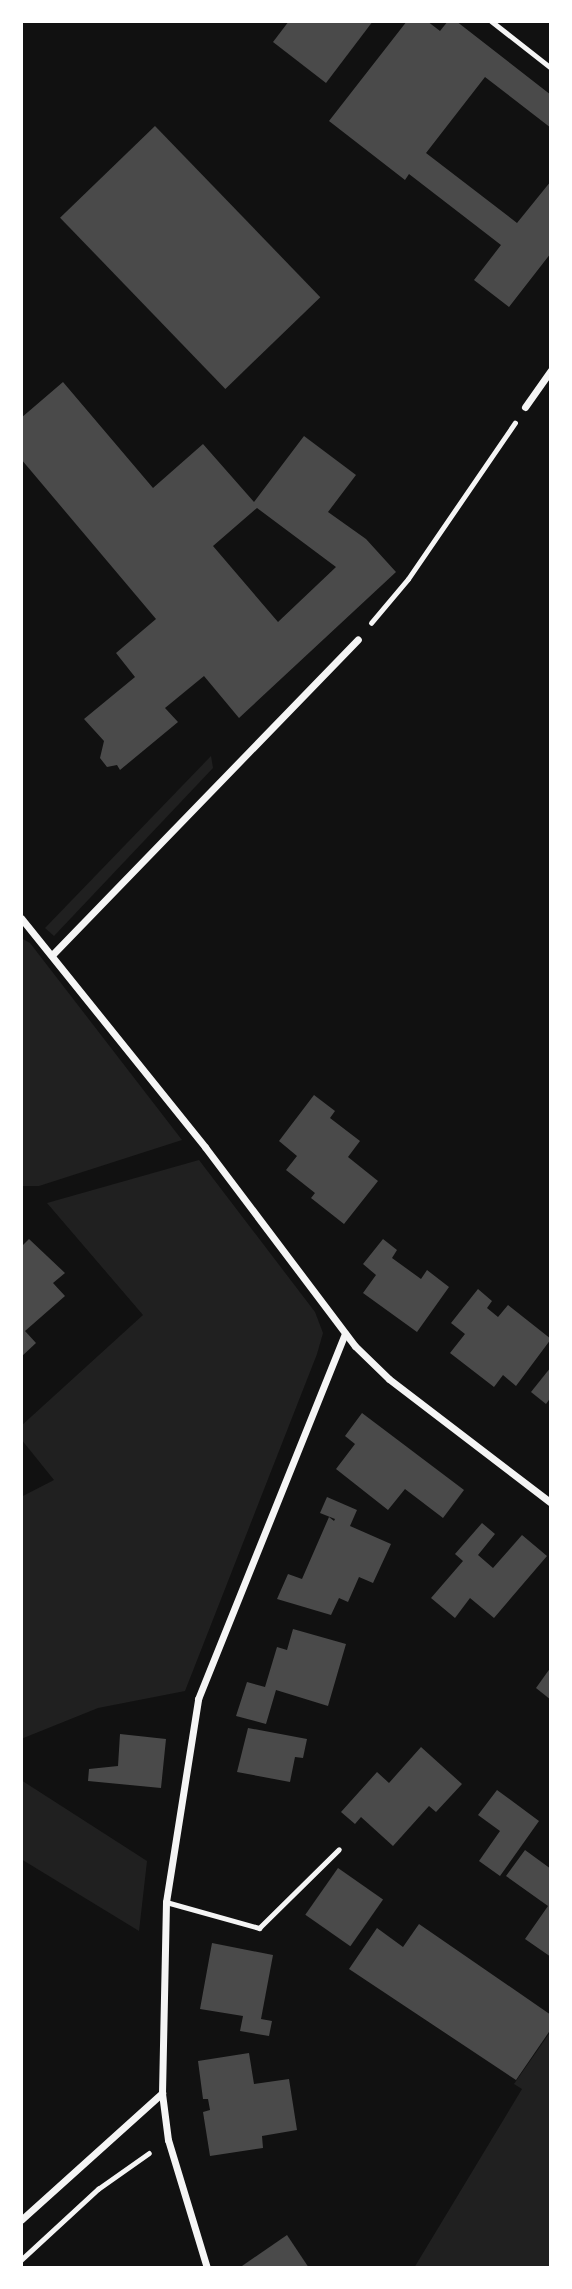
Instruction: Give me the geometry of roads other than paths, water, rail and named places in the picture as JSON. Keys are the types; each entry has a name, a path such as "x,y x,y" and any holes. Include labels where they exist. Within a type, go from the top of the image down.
{"street":[{"path":"525,407 551,370"},
{"path":"53,954 358,639"},
{"path":"21,918 53,954 345,1332 389,1378 551,1503"},
{"path":"206,2268 168,2140 162,2093 166,1902 198,1699 345,1332"},
{"path":"21,2220 162,2093"}],"lane":[{"path":"491,21 551,68"},
{"path":"166,1902 259,1928 339,1849"}]}
